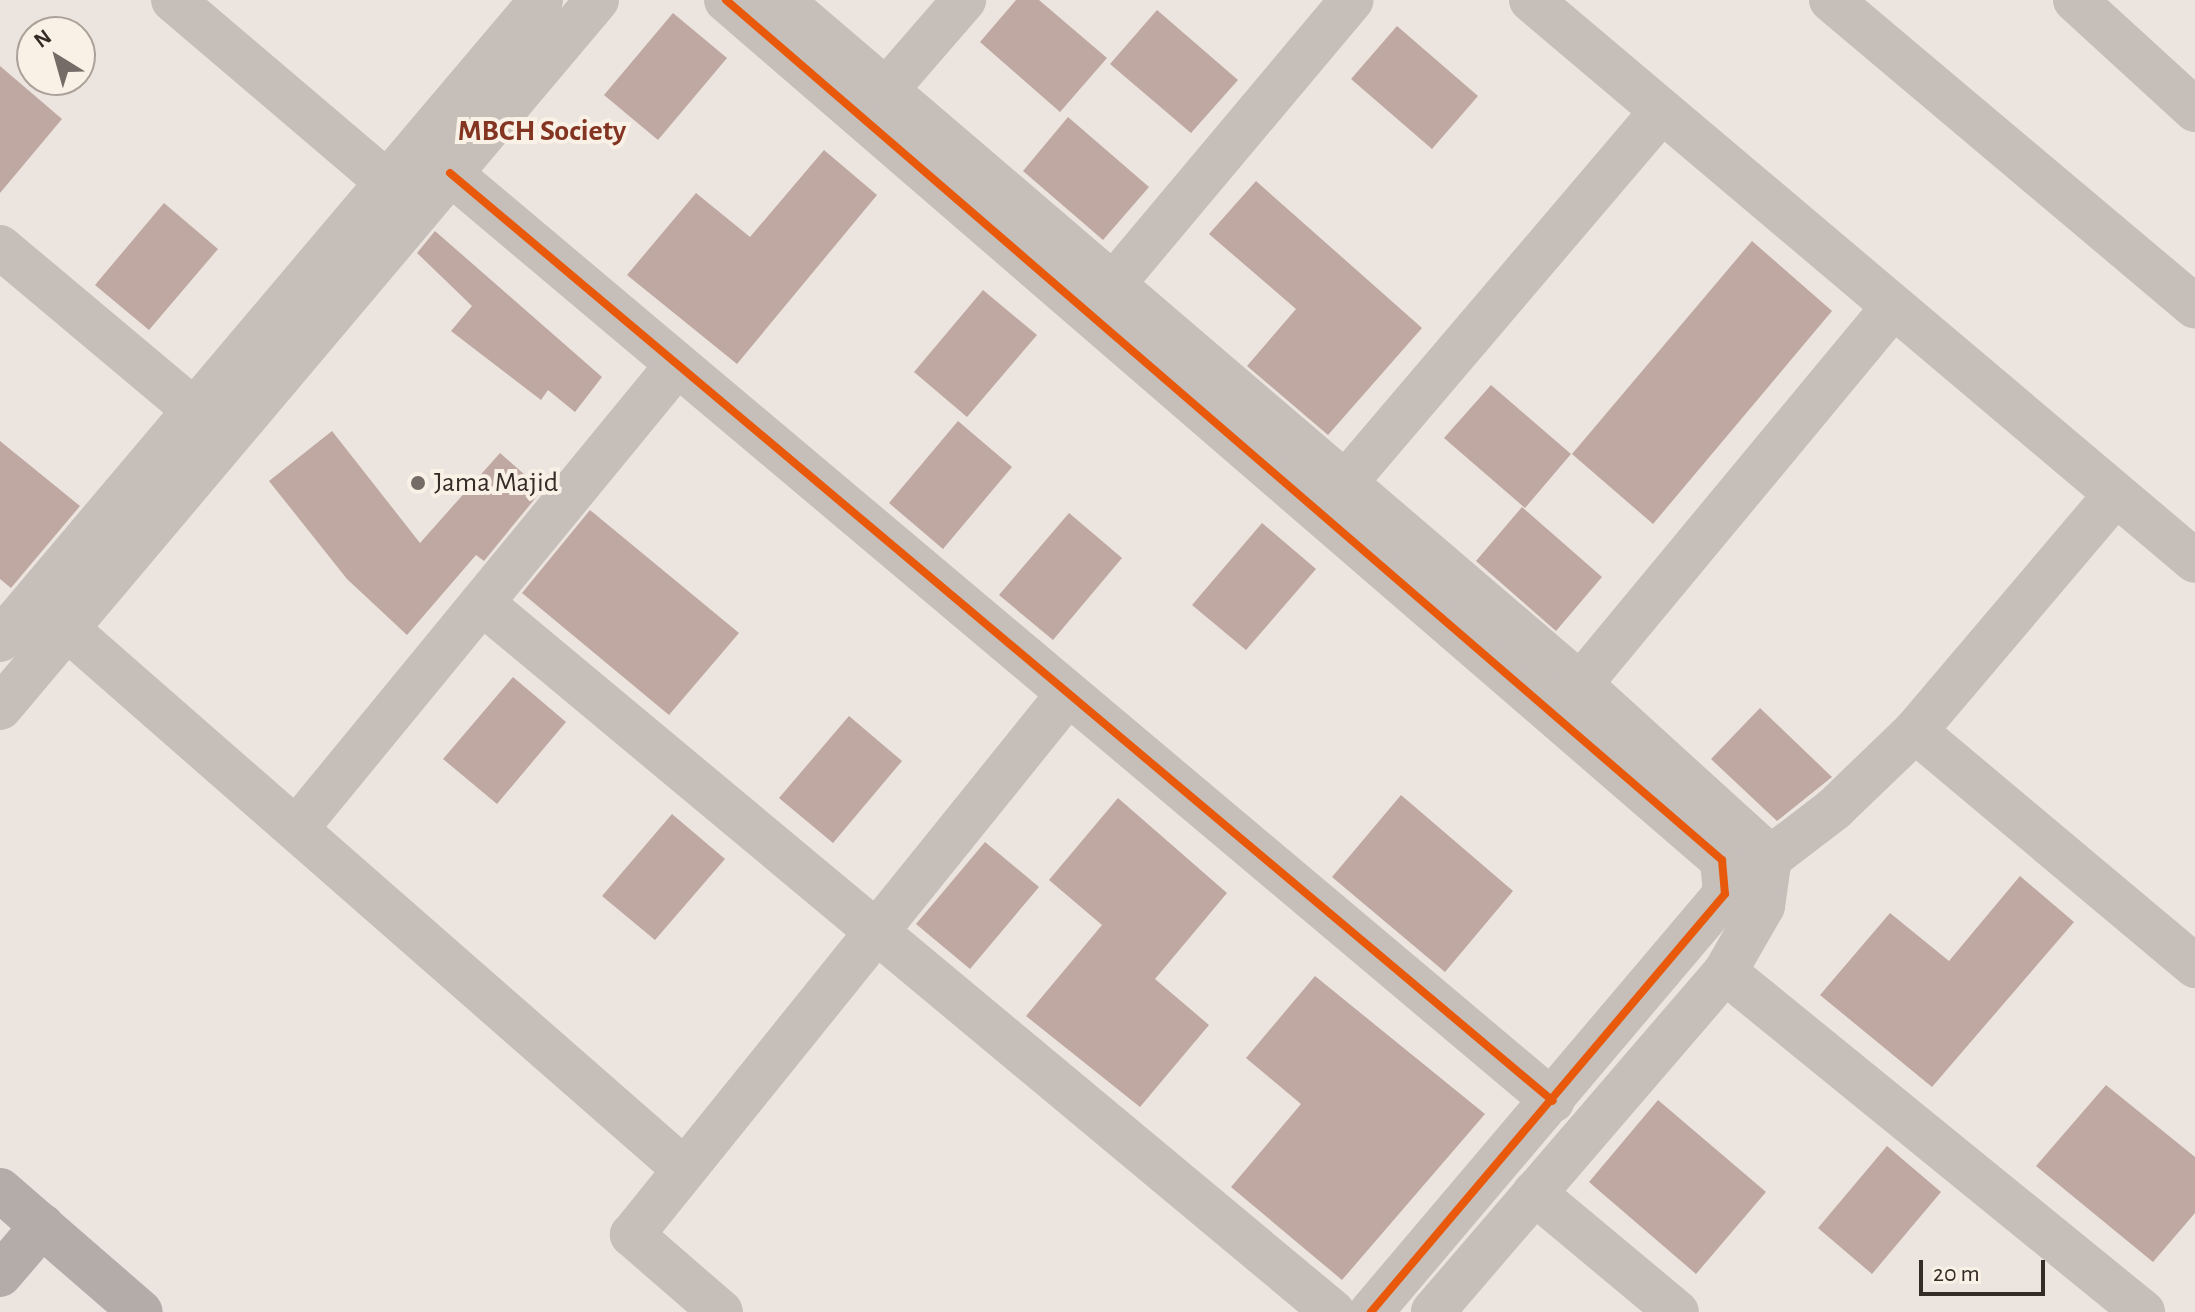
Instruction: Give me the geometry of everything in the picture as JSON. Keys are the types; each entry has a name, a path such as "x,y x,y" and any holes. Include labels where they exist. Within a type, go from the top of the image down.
{"main road":[{"path":"0,1190 141,1312"},
{"path":"0,1275 42,1226"}],"street":[{"path":"173,0 387,182"},
{"path":"0,640 192,408 541,0"},
{"path":"0,708 597,0"},
{"path":"726,0 859,122 1568,698 1770,857"},
{"path":"781,0 1346,482 1568,698 1703,837 1722,860 1725,894"},
{"path":"887,89 964,0"},
{"path":"1115,282 1352,0"},
{"path":"1531,0 2195,561"},
{"path":"1831,0 2195,307"},
{"path":"2075,0 2195,110"},
{"path":"1346,482 1662,111"},
{"path":"450,173 1553,1101"},
{"path":"0,247 192,408"},
{"path":"1568,698 1893,307"},
{"path":"296,829 677,365"},
{"path":"1371,1312 1553,1101 1725,894 1915,731 2115,495"},
{"path":"482,603 874,933 1333,1312"},
{"path":"66,628 684,1169"},
{"path":"721,1312 632,1235 1068,694"},
{"path":"1915,731 2195,966"},
{"path":"1433,1312 1725,972 1763,906 1770,857"},
{"path":"1725,972 2143,1312"},
{"path":"1534,1193 1677,1312"}],"building":[{"path":"1016,0 1039,0 1107,58 1060,112 980,42"},
{"path":"1157,10 1238,80 1191,133 1110,64"},
{"path":"673,13 727,58 658,140 604,95"},
{"path":"1397,26 1478,96 1432,149 1351,79"},
{"path":"0,66 16,80 16,96 35,96 62,119 0,193"},
{"path":"1068,117 1149,187 1103,240 1023,171"},
{"path":"824,150 877,195 737,364 627,275 696,193 750,237"},
{"path":"1256,181 1422,328 1328,435 1247,366 1296,309 1209,234"},
{"path":"164,203 218,249 149,330 95,285"},
{"path":"435,231 602,377 575,412 548,390 541,400 451,331 472,306 417,253"},
{"path":"1752,241 1832,311 1653,524 1572,454"},
{"path":"983,290 1037,335 967,417 914,372"},
{"path":"1491,385 1571,454 1525,508 1444,438"},
{"path":"958,421 1012,467 943,549 889,503"},
{"path":"332,431 420,543 500,453 542,490 484,561 476,555 407,635 347,579 269,481"},
{"path":"0,441 80,506 11,588 0,579"},
{"path":"1522,507 1602,577 1556,631 1476,561"},
{"path":"590,510 739,633 669,715 522,593"},
{"path":"1069,513 1122,558 1053,640 999,595"},
{"path":"1262,523 1316,569 1246,650 1192,605"},
{"path":"513,677 566,722 497,804 443,759"},
{"path":"1760,708 1832,777 1777,821 1711,759"},
{"path":"849,716 902,761 833,843 779,798"},
{"path":"1401,795 1513,891 1445,972 1332,877"},
{"path":"1118,798 1227,893 1155,979 1209,1025 1140,1107 1026,1016 1102,925 1049,880"},
{"path":"672,814 725,859 655,940 602,896"},
{"path":"985,842 1039,887 970,969 916,924"},
{"path":"2020,876 2074,922 1932,1087 1820,995 1890,913 1949,961"},
{"path":"1315,976 1485,1114 1342,1280 1231,1187 1301,1104 1246,1058"},
{"path":"2106,1085 2195,1157 2195,1213 2153,1262 2036,1166"},
{"path":"1658,1100 1766,1192 1696,1274 1589,1182"},
{"path":"1887,1146 1941,1192 1872,1274 1818,1228"}],"cycle path":[{"path":"726,0 1722,860 1725,894 1371,1312"},
{"path":"450,173 1553,1101"}],"place":[{"name":"Jama Majid","path":"418,483"}],"district":[{"name":"MBCH Society","path":"542,131"}]}
